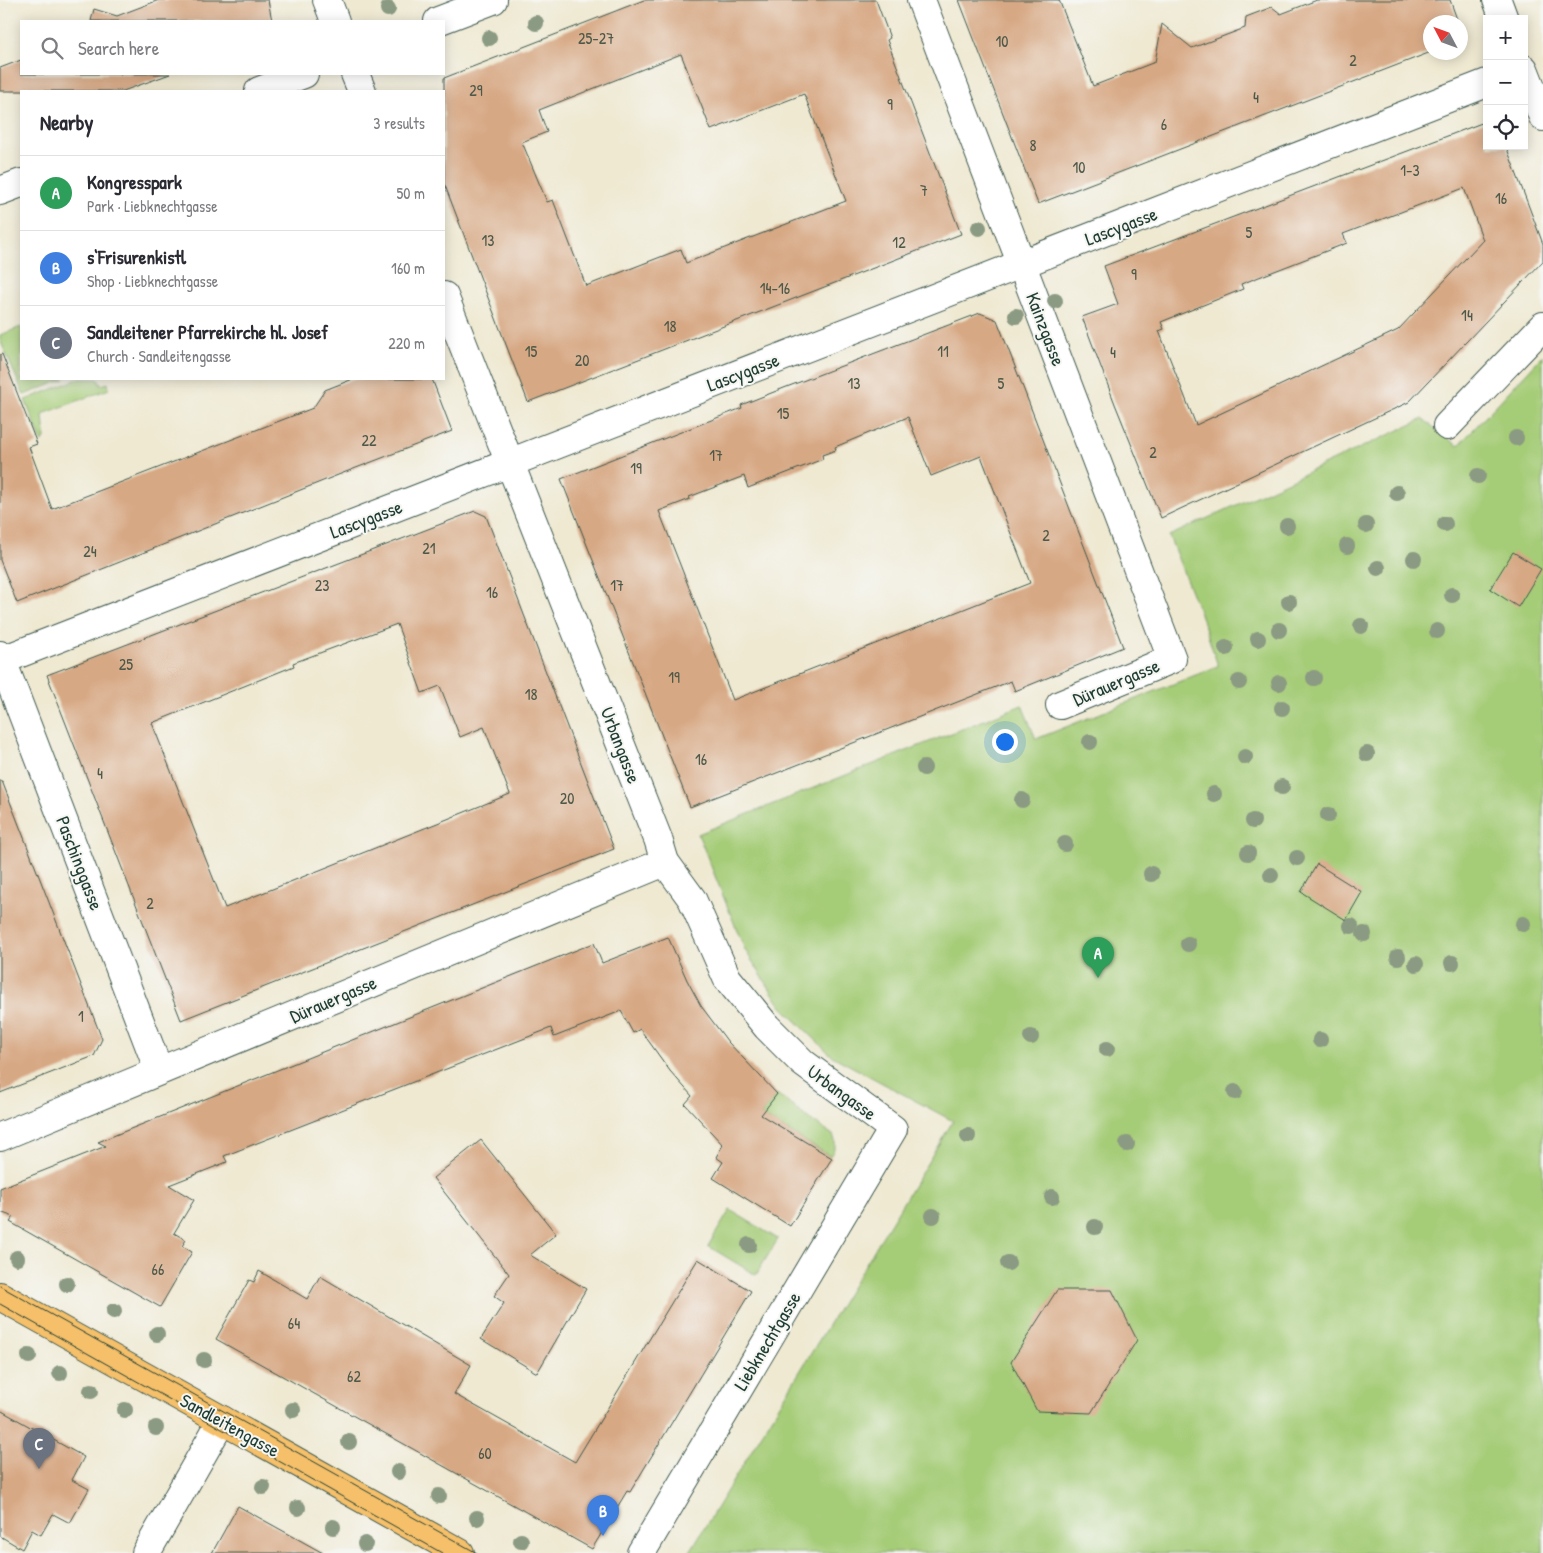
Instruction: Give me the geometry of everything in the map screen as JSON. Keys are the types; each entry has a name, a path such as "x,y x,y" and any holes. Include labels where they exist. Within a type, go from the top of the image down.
{"main road":[{"name":"Sandleitengasse","path":"0,1296 460,1553"}],"street":[{"path":"327,0 335,20"},
{"path":"441,20 493,0"},
{"name":"Kainzgasse","path":"920,0 1172,658"},
{"path":"1497,0 1503,15"},
{"path":"262,90 301,75"},
{"path":"355,75 362,90"},
{"path":"1528,79 1543,117"},
{"name":"Lascygasse","path":"1,659 1483,85"},
{"path":"0,191 20,183"},
{"name":"Urbangasse","path":"445,299 665,862 692,899 727,978 767,1027 803,1063 893,1129"},
{"path":"1447,426 1543,326"},
{"name":"Dürauergasse","path":"1060,706 1172,658"},
{"name":"Paschinggasse","path":"1,659 159,1072"},
{"name":"Dürauergasse","path":"0,1137 665,862"},
{"name":"Liebknechtgasse","path":"641,1553 893,1129"},
{"path":"146,1553 222,1420"}],"green space":[{"path":"20,327 20,380 62,380 24,395 0,340 0,335"},
{"path":"1543,355 1543,1553 689,1553 953,1121 832,1056 781,1006 745,950 698,834 1022,705 1036,739 1218,666 1204,624 1169,536 1423,419 1458,446"},
{"path":"75,380 98,380 101,385 108,383 109,389 43,414 45,439 42,442 25,400"},
{"path":"777,1094 833,1135 835,1146 830,1156 761,1115"},
{"path":"730,1210 778,1239 756,1275 708,1246"}],"building":[{"path":"159,0 268,0 272,20 91,20 94,9 117,16"},
{"path":"644,0 876,0 890,38 887,40 961,234 528,402 445,186 444,78","holes":["681,54 711,130 804,94 846,201 686,263 681,249 586,286 553,200 547,202 522,142 547,132 539,110"]},
{"path":"959,0 1059,0 1093,86 1155,62 1162,24 1192,48 1245,28 1246,17 1272,7 1281,14 1317,0 1450,0 1455,15 1423,15 1423,55 1038,204"},
{"path":"20,60 20,75 167,75 126,90 0,91 0,68"},
{"path":"1483,123 1483,150 1508,150 1543,244 1543,261 1409,402 1161,518 1082,317 1118,304 1104,266","holes":["1464,188 1483,240 1398,330 1196,425 1159,331 1164,329 1161,322 1243,289 1241,284 1347,243 1343,234"]},
{"path":"980,313 997,320 1123,647 1015,691 1011,681 690,807 561,479 742,408 741,405","holes":["908,417 931,476 981,456 1030,583 733,700 659,511 690,499 689,497 744,476 748,488 823,459 822,455 836,450 835,447"]},
{"path":"2,354 37,444 29,447 52,509 313,408 325,390 350,380 432,380 452,431 17,603 0,560 0,355"},
{"path":"475,511 486,516 614,849 181,1020 47,675","holes":["397,624 422,693 440,686 460,737 484,727 510,794 225,908 152,723 294,666 293,663"]},
{"path":"1513,552 1541,569 1518,607 1490,589"},
{"path":"0,781 2,781 102,1039 94,1056 0,1093"},
{"path":"1317,864 1362,892 1346,920 1301,892"},
{"path":"668,937 701,1006 728,1042 777,1094 761,1115 832,1158 790,1226 713,1178 723,1162 716,1157 723,1145 685,1104 692,1096 670,1071 640,1029 633,1033 621,1011 554,1037 551,1028 224,1156 227,1162 169,1185 194,1200 174,1233 186,1240 182,1246 192,1252 160,1307 10,1222 14,1217 0,1212 0,1188 106,1146 98,1142 594,943 602,963"},
{"path":"481,1140 556,1234 530,1255 586,1289 537,1373 481,1339 504,1303 494,1296 509,1274 433,1178"},
{"path":"698,1259 751,1291 630,1492 627,1491 592,1549 216,1339 249,1280 254,1282 259,1271 307,1299 320,1276 471,1365 454,1394 575,1462"},
{"path":"1057,1290 1112,1290 1137,1340 1091,1413 1037,1411 1011,1362"},
{"path":"0,1410 84,1457 72,1480 89,1489 70,1523 53,1514 41,1535 32,1530 22,1549 0,1536"},
{"path":"238,1506 323,1553 212,1553"}],"tram line":[{"path":"0,1286 477,1553"},
{"path":"0,1304 442,1553"}],"place":[{"name":"Kongresspark","path":"1098,978"},
{"name":"Sandleitener Pfarrekirche hl. Josef","path":"39,1469"},
{"name":"s‘Frisurenkistl","path":"603,1536"}]}
